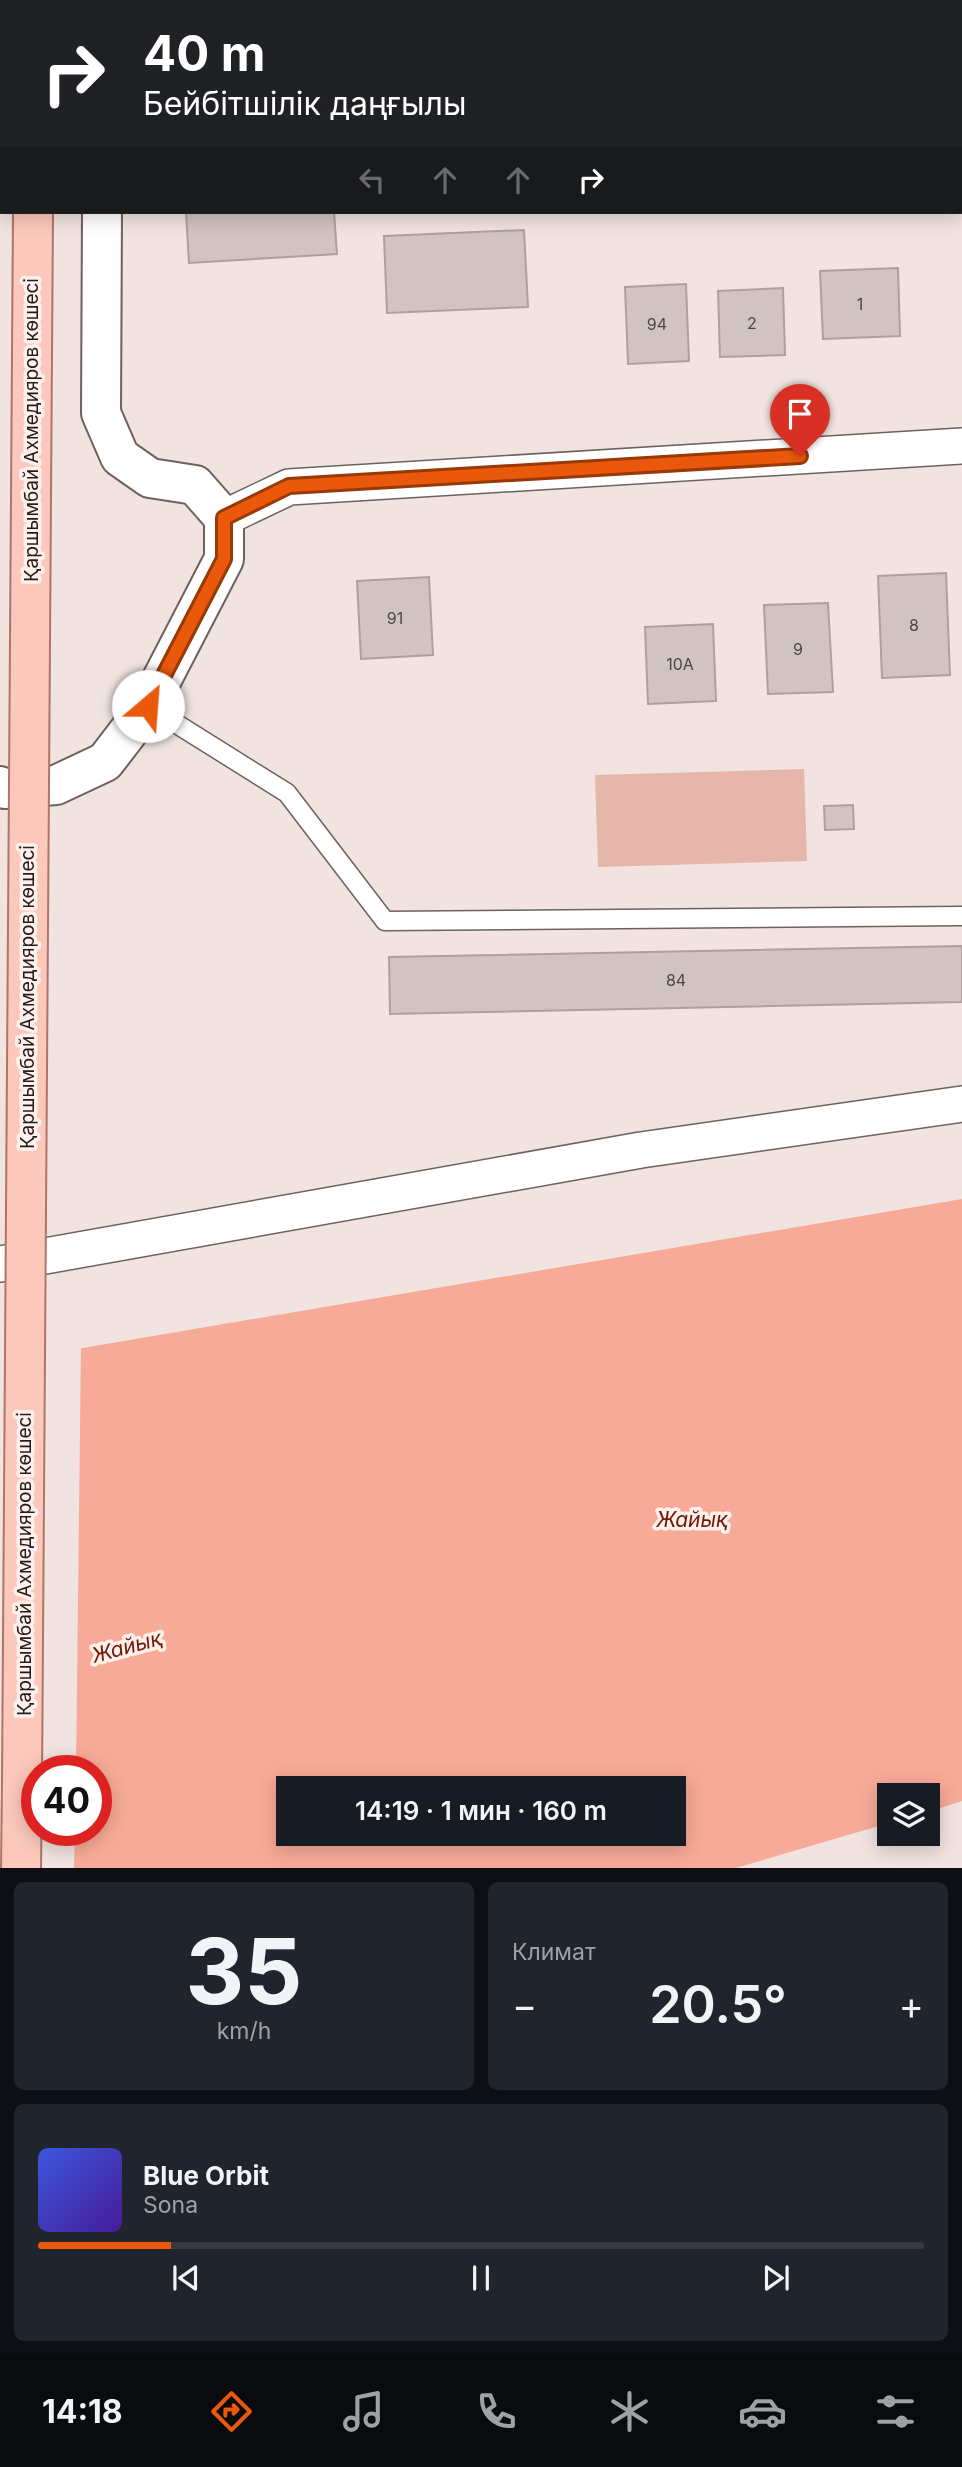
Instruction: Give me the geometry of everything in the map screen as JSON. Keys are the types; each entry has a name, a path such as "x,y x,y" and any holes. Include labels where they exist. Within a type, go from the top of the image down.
{"main road":[{"name":"Қаршымбай Ахмедияров көшесі","path":"21,1868 33,214"}],"street":[{"path":"0,786 5,789 56,785 105,762 148,706 224,559 224,518 195,485 150,478 120,457 101,413 102,214"},
{"path":"224,518 289,486 962,446"},
{"path":"0,1264 641,1150 962,1104"}],"lane":[{"path":"148,706 286,793 385,921 962,916"}],"shaded area":[{"path":"804,769 807,861 598,867 595,775"}],"water":[{"name":"Жайық","path":"962,1199 962,1801 940,1808 940,1783 877,1783 877,1827 736,1868 0,1868 0,1362"}],"pier":[{"path":"81,1345 76,1755 21,1755 21,1846 75,1846 74,1868 0,1868 0,1359"}],"building":[{"path":"186,214 334,214 337,254 189,263"},
{"path":"524,230 528,307 387,313 384,236"},
{"path":"898,268 900,336 823,339 820,271"},
{"path":"686,284 689,361 628,364 625,287"},
{"path":"783,288 785,355 720,357 718,291"},
{"path":"946,573 950,675 882,678 878,576"},
{"path":"429,577 433,655 361,659 357,581"},
{"path":"828,603 833,692 768,694 764,605"},
{"path":"713,624 716,701 648,704 645,627"},
{"path":"853,805 854,829 825,830 824,806"},
{"path":"962,946 962,1002 390,1014 389,957"}],"route":[{"path":"148,706 224,559 224,518 289,486 800,456"}]}
